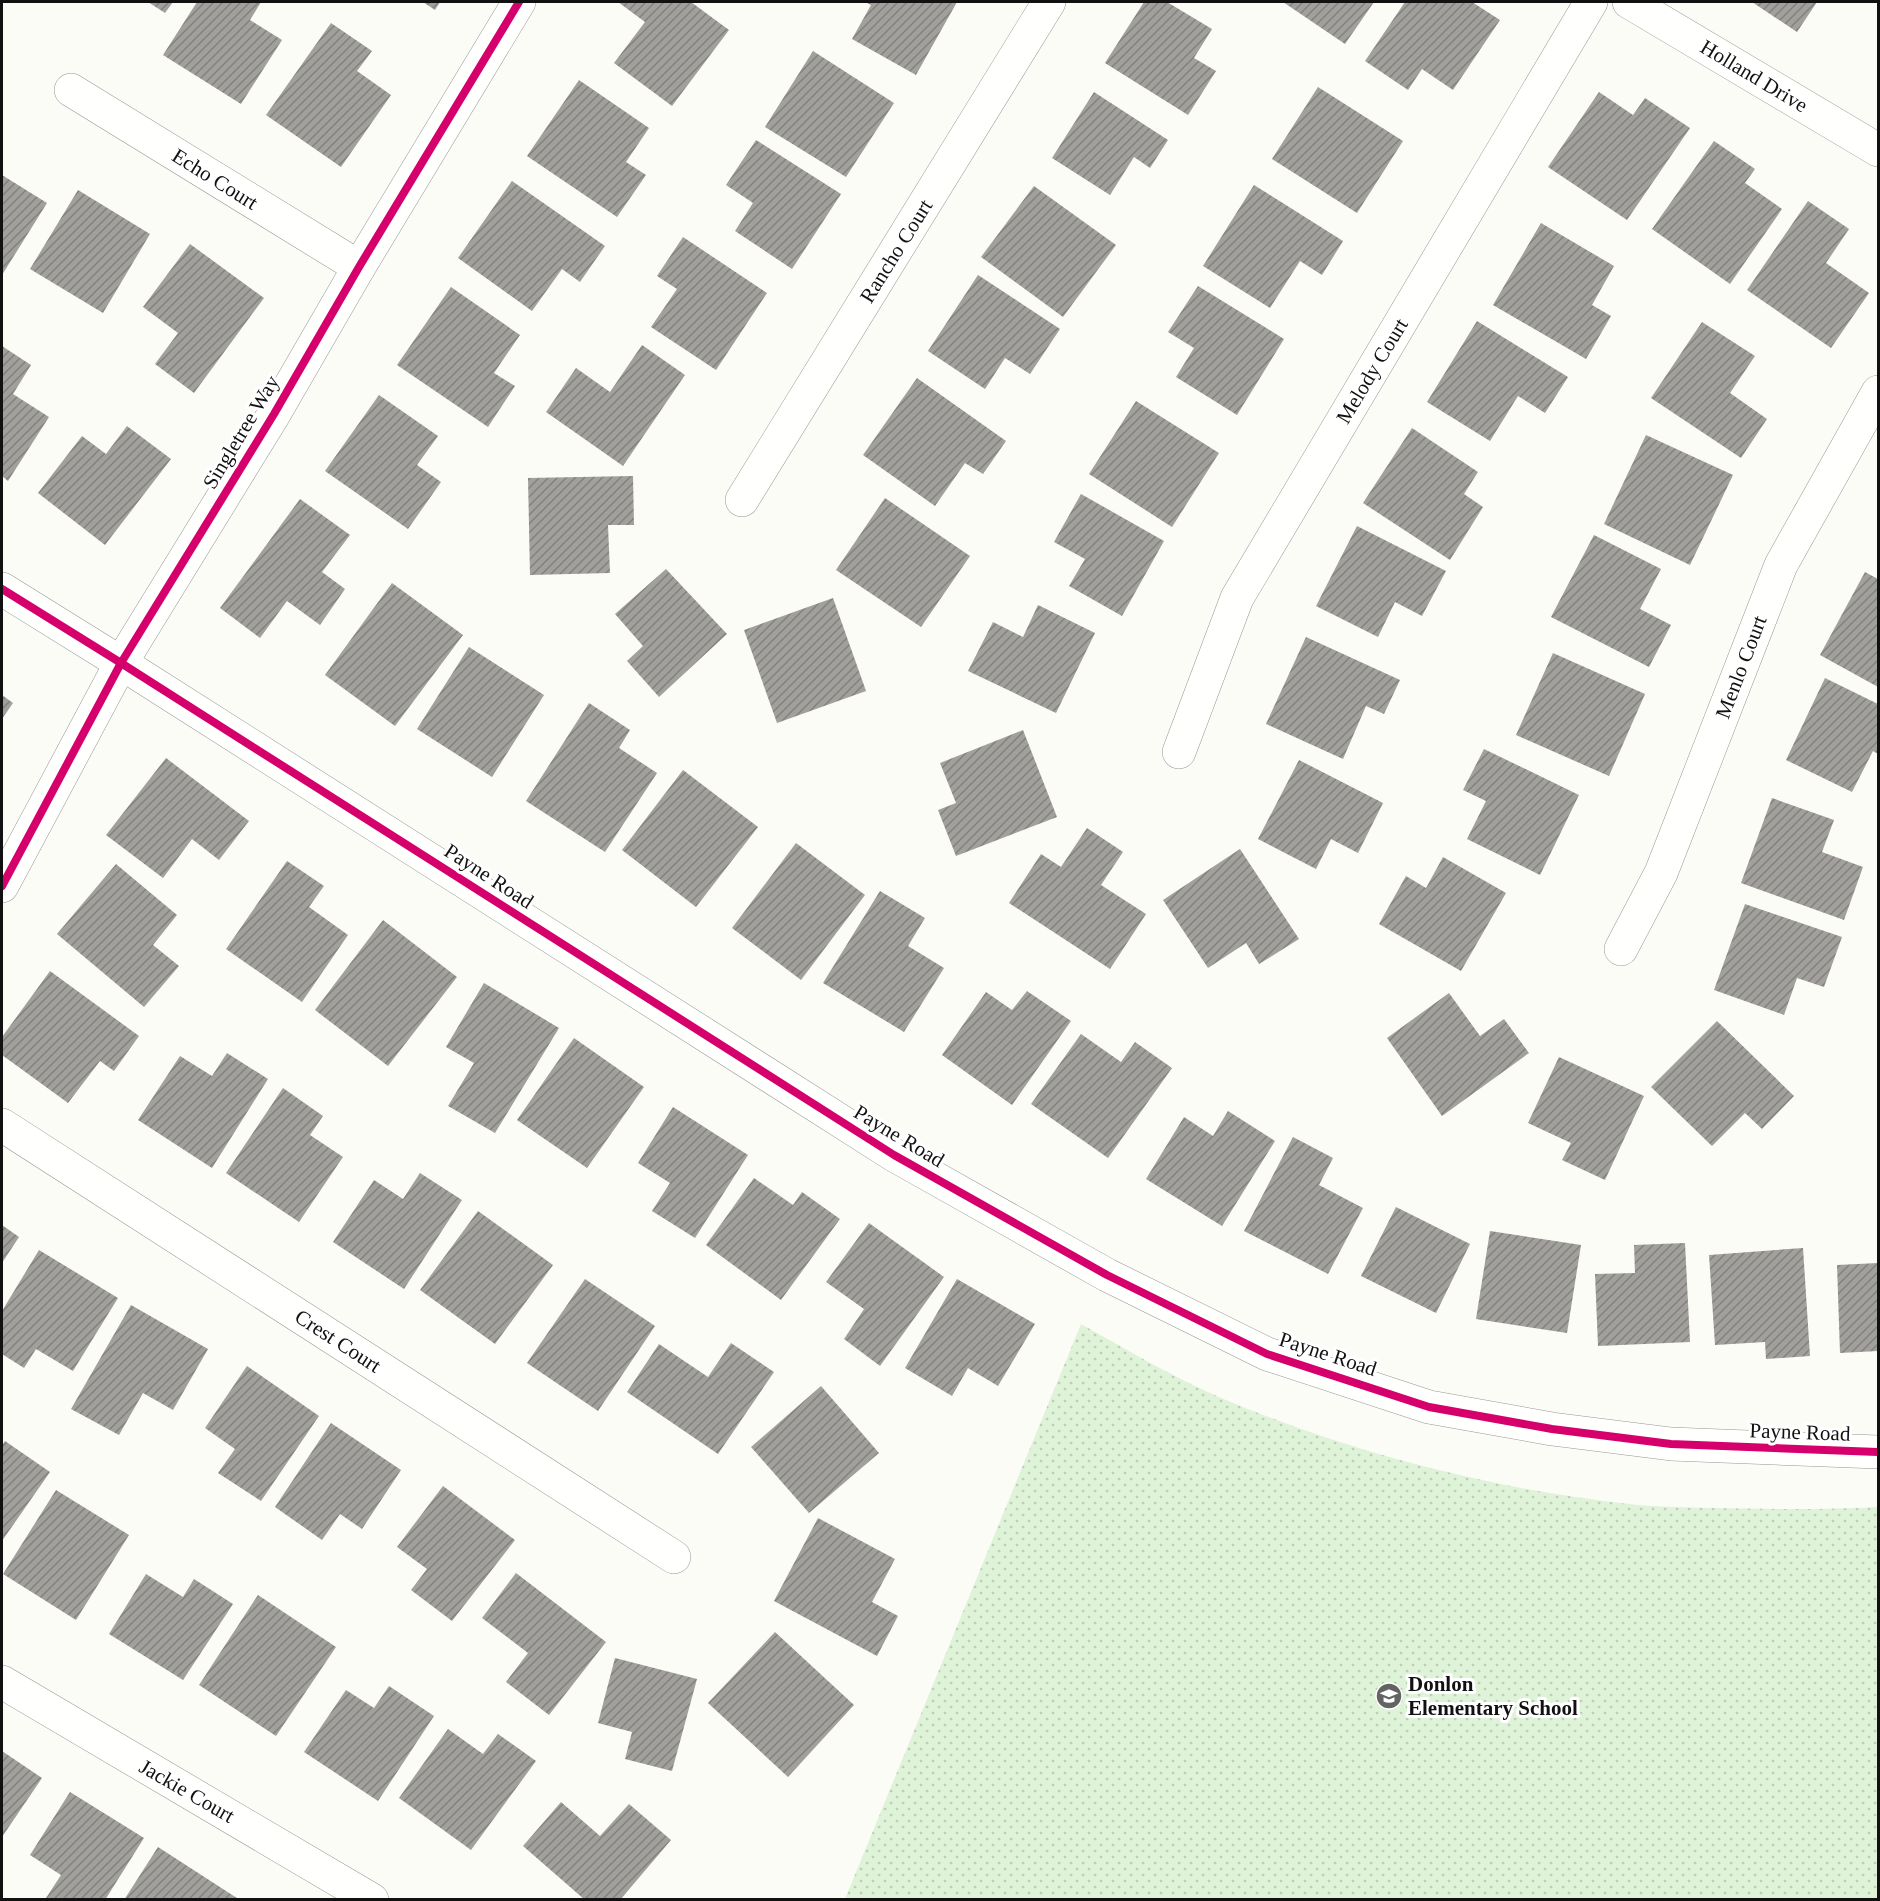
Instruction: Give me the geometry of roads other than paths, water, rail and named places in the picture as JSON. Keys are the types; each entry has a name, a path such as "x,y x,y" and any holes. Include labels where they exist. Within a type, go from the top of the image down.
{"street":[{"name":"Singletree Way","path":"2,886 121,663 274,414 359,267 519,2"},
{"name":"Rancho Court","path":"742,500 1049,2"},
{"name":"Melody Court","path":"1179,752 1237,598 1591,2"},
{"name":"Holland Drive","path":"1629,2 1878,150"},
{"name":"Echo Court","path":"71,90 359,267"},
{"name":"Menlo Court","path":"1621,950 1661,873 1781,565 1878,392"},
{"name":"Payne Road","path":"2,590 121,663 894,1155 1107,1275 1267,1354 1429,1407 1552,1429 1671,1444 1878,1452"},
{"name":"Crest Court","path":"2,1125 674,1557"},
{"name":"Jackie Court","path":"2,1682 372,1899"}],"place":[{"name":"Donlon Elementary School","path":"1389,1696"}]}
